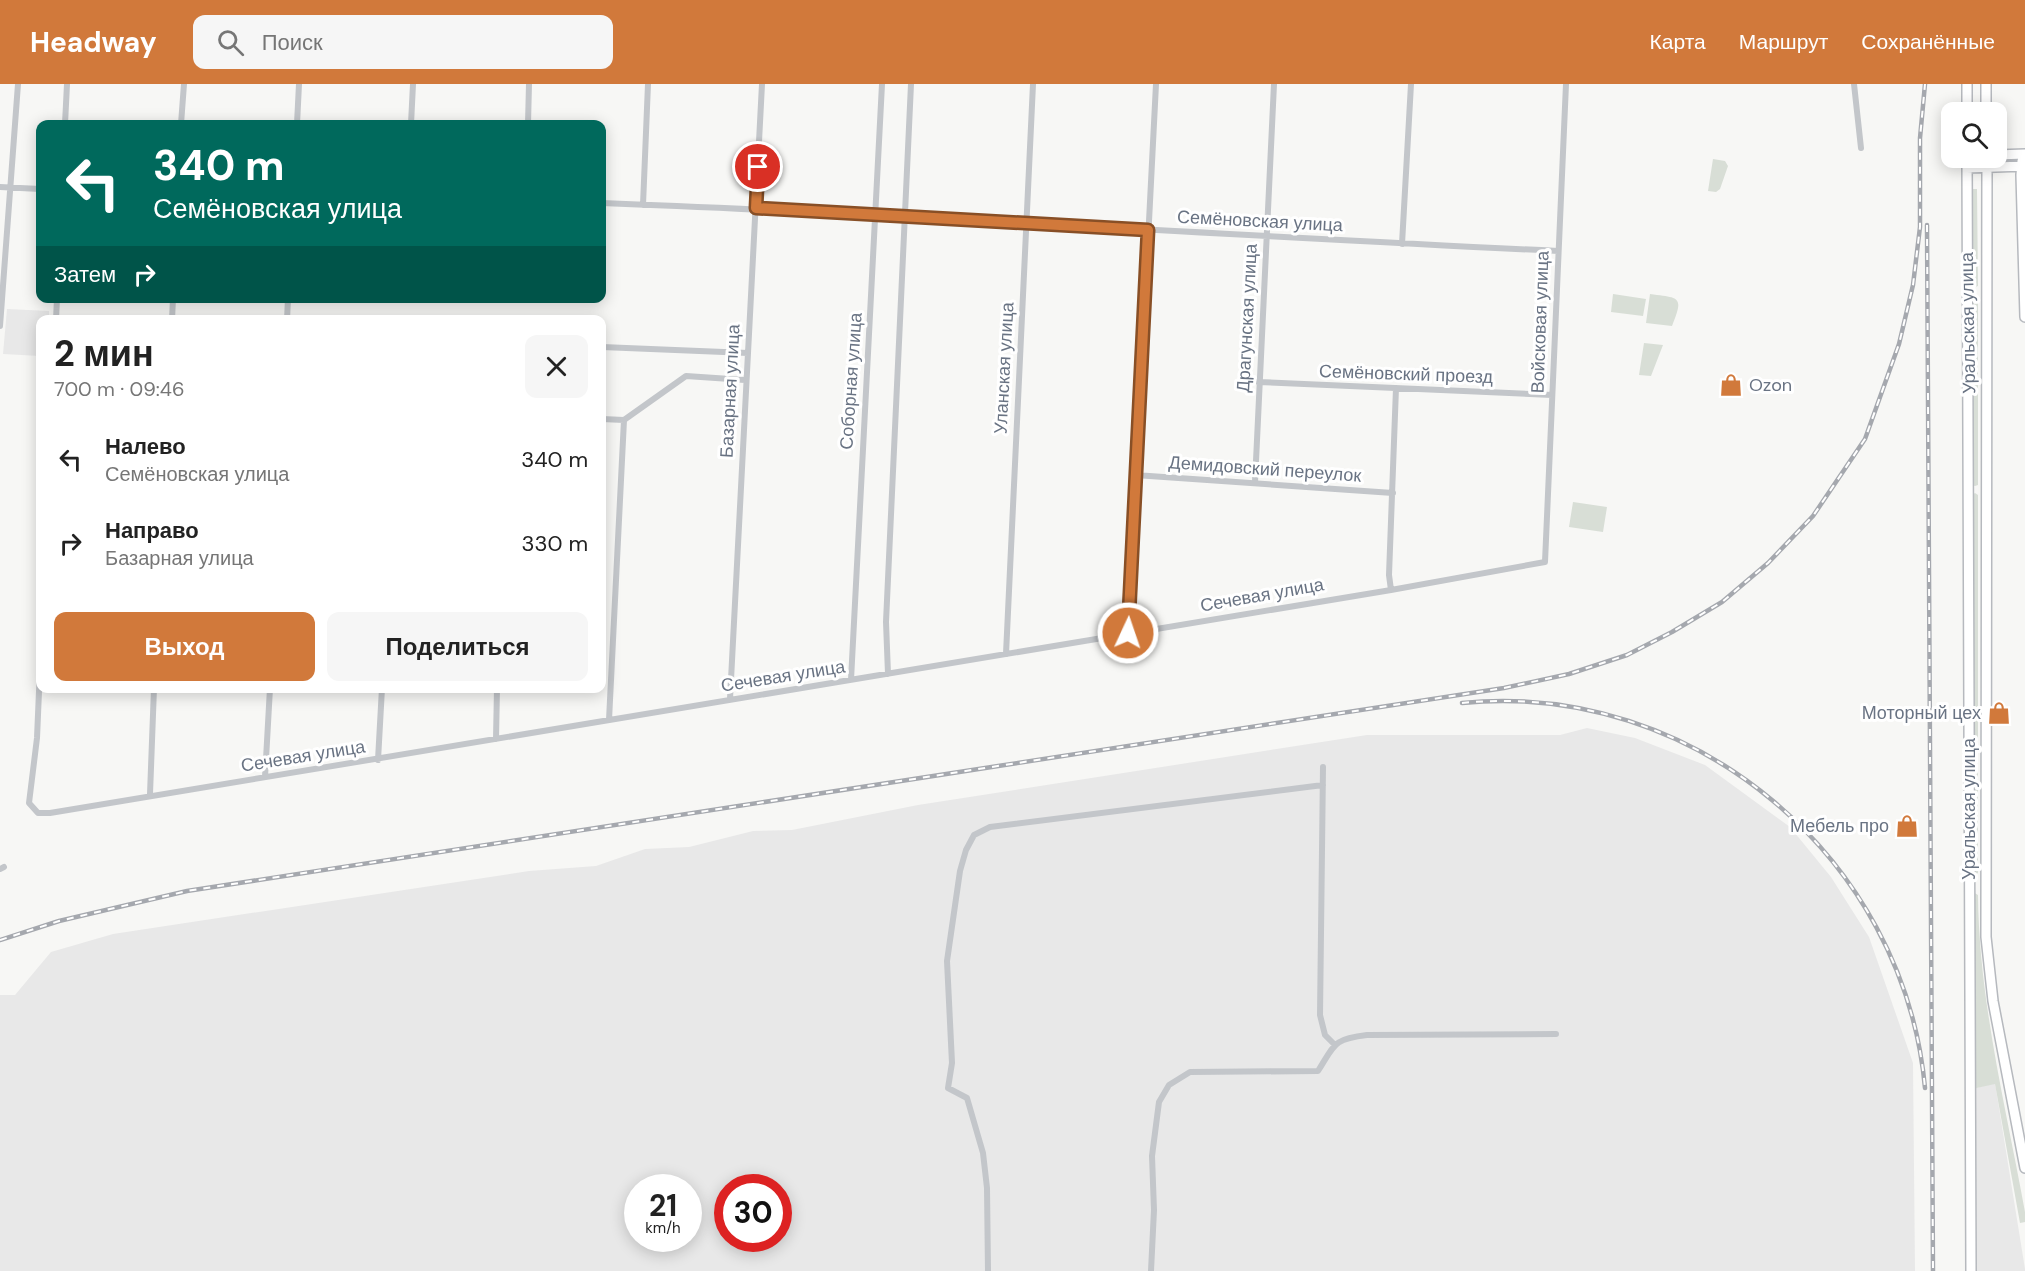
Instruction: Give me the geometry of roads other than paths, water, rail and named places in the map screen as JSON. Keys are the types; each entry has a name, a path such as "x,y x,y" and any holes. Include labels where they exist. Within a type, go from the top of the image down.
{"main road":[{"path":"1967,84 1967,102"},
{"path":"1986,84 1986,102"},
{"path":"2007,155 2025,155 2023,169 2025,317"},
{"name":"Уральская улица","path":"2007,166 2023,169"},
{"name":"Уральская улица","path":"1967,168 1971,1271"},
{"name":"Уральская улица","path":"1987,168 1986,937 1993,1002 2025,1168"},
{"path":"1969,888 1985,888"}],"street":[{"path":"0,326 18,84"},
{"path":"65,120 67,84"},
{"path":"181,120 184,84"},
{"path":"297,120 299,84"},
{"path":"411,120 413,84"},
{"path":"528,120 529,84"},
{"path":"643,205 648,84"},
{"name":"Базарная улица","path":"730,699 762,84"},
{"name":"Соборная улица","path":"851,680 882,84"},
{"path":"888,674 886,622 911,84"},
{"name":"Уланская улица","path":"1006,654 1033,84"},
{"path":"1128,633 1156,84"},
{"name":"Драгунская улица","path":"1255,482 1274,84"},
{"path":"1402,244 1411,84"},
{"name":"Войсковая улица","path":"1545,561 1566,84"},
{"path":"1854,84 1861,148"},
{"path":"0,187 36,189"},
{"name":"Семёновская улица","path":"606,203 756,208 905,219 1026,223 1558,251"},
{"path":"606,347 748,353"},
{"path":"606,419 624,420 686,376 746,380"},
{"name":"Семёновский проезд","path":"1258,382 1552,395"},
{"path":"1391,590 1389,575 1396,388"},
{"path":"609,720 624,420"},
{"name":"Демидовский переулок","path":"1135,475 1393,493"},
{"name":"Сечевая улица","path":"39,693 38,738 28,803 38,813 50,813 150,794 378,760 730,699 1391,590 1545,561"},
{"path":"150,794 154,693"},
{"path":"265,777 270,693"},
{"path":"378,760 382,693"},
{"path":"496,739 497,693"},
{"path":"1323,767 1320,1016 1325,1035 1335,1045"},
{"path":"988,1271 987,1188 983,1153 967,1098 948,1088 952,1063 947,961 960,871 966,850 974,835 990,827 1323,785"},
{"path":"1150,1271 1154,1210 1152,1156 1159,1102 1169,1085 1190,1072 1318,1071 1335,1045 1344,1038 1367,1035 1556,1034"}],"railway":[{"path":"0,940 59,921 187,891 1504,688 1569,674 1627,655 1672,632 1722,602 1768,563 1813,516 1865,439 1899,344 1913,285 1920,227 1920,138 1925,84"},
{"path":"1927,225 1933,1271"},
{"path":"1462,703 1547,703 1629,721 1704,754 1772,800 1830,859 1876,927 1909,1004 1925,1088"}],"place":[{"name":"Ozon","path":"1731,385"},
{"name":"Моторный цех","path":"1999,713"},
{"name":"Мебель про","path":"1907,826"}]}
